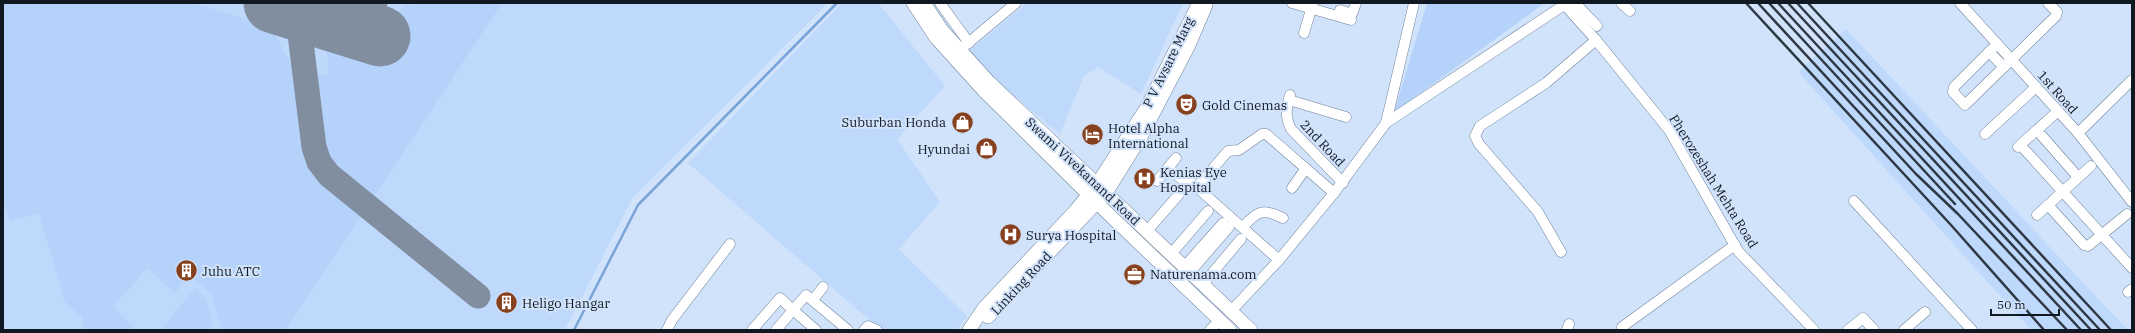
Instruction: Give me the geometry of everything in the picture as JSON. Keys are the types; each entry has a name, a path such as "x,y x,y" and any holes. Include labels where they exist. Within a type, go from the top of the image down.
{"main road":[{"name":"Swami Vivekanand Road","path":"913,3 936,38 960,50"},
{"name":"Swami Vivekanand Road","path":"924,3 942,30 1029,128 1057,155 1093,199 1215,325 1230,330"},
{"name":"P V Avsare Marg","path":"1093,199 1101,188 1147,107 1160,91 1197,10"},
{"name":"Swami Vivekanand Road","path":"1057,155 1101,188 1251,330"},
{"name":"Linking Road","path":"969,330 1093,199"},
{"name":"Linking Road","path":"980,330 987,312"}],"street":[{"path":"940,3 960,50 1016,3"},
{"name":"P V Avsare Marg","path":"1197,10 1214,3"},
{"path":"1292,3 1315,4 1352,14 1356,3"},
{"path":"1386,123 1414,3"},
{"path":"1621,3 1630,12"},
{"name":"1st Road","path":"1960,3 1997,44 2008,63 2036,87 2078,133 2131,199"},
{"path":"1997,44 1953,89 1964,104 1966,105 2056,16 2057,12 2048,3"},
{"path":"1315,4 1351,20"},
{"path":"1304,33 1315,4"},
{"path":"1232,311 1279,260 1334,193 1386,123 1567,4 1597,26"},
{"name":"Pherozeshah Mehta Road","path":"1567,4 1669,130 1735,245 1814,330"},
{"path":"1561,252 1538,212 1483,149 1475,136 1476,130 1487,120 1546,83 1596,40"},
{"path":"1989,52 2008,63"},
{"path":"2078,133 2132,80"},
{"path":"1986,134 2036,87"},
{"name":"2nd Road","path":"1342,183 1291,129 1286,119 1290,98 1346,117"},
{"path":"2058,111 2021,149 2063,191 2132,268"},
{"path":"1147,231 1228,151 1242,148 1262,134 1270,136 1334,193"},
{"path":"2042,136 2078,177"},
{"path":"1157,181 1176,158"},
{"path":"2037,215 2091,166"},
{"path":"1168,168 1242,227 1279,260"},
{"path":"1292,188 1306,168"},
{"path":"1854,201 1972,330"},
{"path":"2048,205 2086,246 2090,246 2127,214"},
{"path":"1170,252 1206,210"},
{"path":"1242,227 1253,215 1258,213 1271,212 1283,218"},
{"path":"1188,269 1226,225"},
{"path":"1203,284 1241,240"},
{"path":"667,330 672,320 730,244"},
{"path":"1621,329 1735,245"},
{"path":"813,300 823,287"},
{"path":"779,329 806,295 848,330"},
{"path":"752,330 780,298 816,330"},
{"path":"1904,330 1925,312"},
{"path":"1848,330 1862,318 1874,330"},
{"path":"864,330 868,326 877,330"}],"shaded area":[{"path":"3,3 828,3 633,197 565,330 3,330"},
{"path":"3,3 192,3 260,23 275,35 294,69 306,158 310,171 315,177 362,214 285,330 221,330 212,295 195,279 198,271 196,264 188,261 183,262 177,268 177,275 184,281 175,293 147,268 113,307 133,326 134,330 83,330 83,318 65,302 39,213 10,221 3,201"},
{"path":"406,3 412,6 414,3 502,3 369,203 326,166 318,147 310,71 329,76 326,42 381,59 392,23"},
{"path":"842,3 878,3 945,86 897,139 940,202 899,249 967,316 957,330 881,330 688,163"},
{"path":"1027,3 1183,3 1141,94 1098,67 1084,76 1060,134 964,55"},
{"path":"1427,3 1545,3 1394,112"},
{"path":"1846,29 2128,330 2031,330 1798,72"},
{"path":"195,288 206,299 214,330 161,330"}],"waterway":[{"path":"574,330 638,205 837,3"}],"taxiway":[{"path":"350,27 362,12 375,3"},
{"path":"297,10 314,147 319,162 329,175 478,296"}],"runway":[{"path":"274,3 380,36"}],"railway":[{"path":"1746,3 1951,225 2044,330"},
{"path":"1758,3 1916,174 1958,214 2067,330"},
{"path":"1769,3 1955,204"},
{"path":"1778,3 2081,330"},
{"path":"1788,3 2091,330"},
{"path":"1797,3 2100,330"},
{"path":"1808,3 2111,330"}],"place":[{"name":"Gold Cinemas","path":"1186,105"},
{"name":"Suburban Honda","path":"962,122"},
{"name":"Hotel Alpha International","path":"1093,135"},
{"name":"Hyundai","path":"986,149"},
{"name":"Kenias Eye Hospital","path":"1144,179"},
{"name":"Surya Hospital","path":"1010,235"},
{"name":"Juhu ATC","path":"187,271"},
{"name":"Naturenama.com","path":"1135,274"},
{"name":"Heligo Hangar","path":"507,303"}]}
